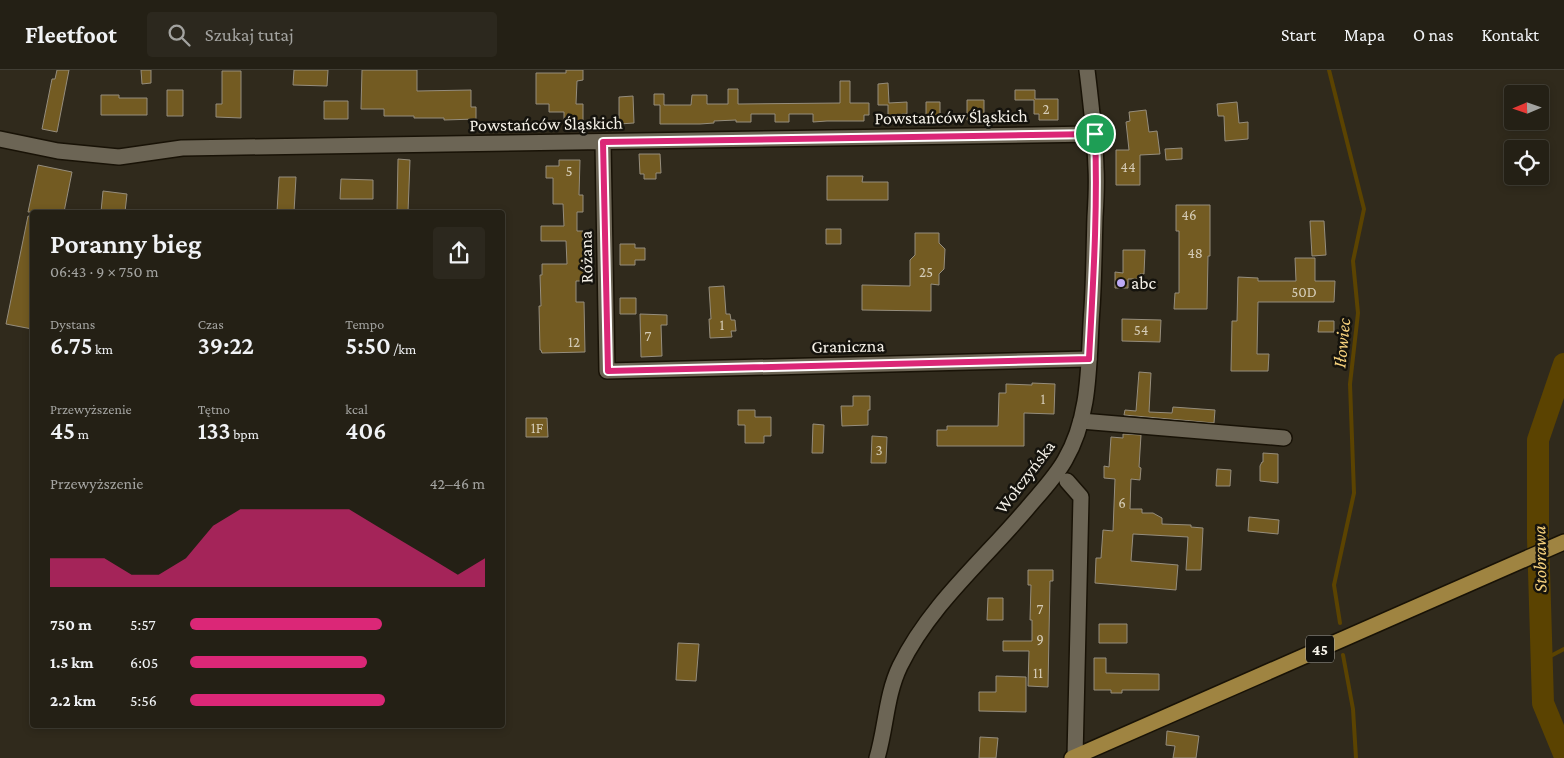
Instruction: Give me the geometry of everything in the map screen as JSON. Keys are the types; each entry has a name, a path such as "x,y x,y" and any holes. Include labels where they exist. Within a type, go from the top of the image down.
{"main road":[{"name":"45","path":"1074,758 1563,542"}],"street":[{"name":"Wołczyńska","path":"880,755 889,696 899,668 913,642 945,598 1019,518 1050,480 1065,460 1081,421 1088,386 1096,170 1095,134 1087,70"},
{"name":"Powstańców Śląskich","path":"0,139 58,151 119,157 182,148 1095,134"},
{"name":"Różana","path":"603,142 608,371"},
{"name":"Graniczna","path":"608,371 1089,359"},
{"path":"1081,421 1284,438"},
{"name":"Wołczyńska","path":"1067,481 1081,497 1074,758"}],"building":[{"path":"57,70 69,70 57,132 42,129 52,79 55,79"},
{"path":"141,70 151,70 151,83 142,84"},
{"path":"294,70 328,70 327,86 293,85"},
{"path":"362,70 417,70 417,91 471,90 471,107 476,107 476,119 444,120 444,118 414,118 414,116 384,116 384,109 361,109"},
{"path":"566,70 583,70 583,80 577,81 576,104 583,104 583,121 579,121 577,124 564,121 564,112 549,112 549,104 536,104 536,73 566,73"},
{"path":"222,71 241,71 241,118 216,117 216,104 222,104"},
{"path":"840,81 850,81 850,103 869,103 869,115 864,115 864,121 813,122 813,114 789,114 789,122 775,122 775,114 751,114 751,122 736,122 736,120 700,124 660,124 660,105 654,105 654,94 664,94 664,105 691,105 692,95 707,95 707,104 728,104 728,89 738,89 738,104 840,103"},
{"path":"888,83 889,103 907,102 907,114 902,114 903,121 888,121 888,105 878,105 878,84"},
{"path":"167,90 183,90 183,116 167,116"},
{"path":"1015,90 1035,90 1035,99 1058,99 1058,120 1039,120 1039,114 1034,114 1034,100 1015,100"},
{"path":"101,95 119,95 119,98 147,98 147,115 101,115"},
{"path":"633,96 634,123 619,124 619,97"},
{"path":"967,100 984,100 984,120 967,120"},
{"path":"324,101 348,101 348,119 324,119"},
{"path":"926,102 940,102 940,121 926,121"},
{"path":"1237,102 1239,123 1248,122 1248,139 1225,141 1224,116 1218,116 1217,104"},
{"path":"1146,110 1149,132 1157,131 1160,154 1140,155 1140,185 1116,185 1116,150 1129,150 1126,122 1130,121 1129,112"},
{"path":"1182,148 1182,159 1166,160 1165,149"},
{"path":"639,154 660,154 661,173 656,173 656,179 644,179 644,174 640,174"},
{"path":"398,159 410,160 408,210 397,210"},
{"path":"559,160 580,160 579,195 583,195 583,212 577,212 577,231 583,231 584,281 576,281 576,302 584,302 585,352 542,353 540,350 539,306 541,306 540,275 542,275 542,264 567,264 566,241 541,241 541,226 564,226 563,204 553,204 553,178 546,178 546,166 559,166"},
{"path":"38,165 72,172 64,210 30,210 28,212"},
{"path":"827,176 863,176 862,182 888,182 888,200 827,200"},
{"path":"279,177 296,177 294,210 277,210"},
{"path":"341,179 373,180 373,199 340,199"},
{"path":"103,191 127,194 125,210 101,210"},
{"path":"1176,205 1210,205 1207,309 1174,309 1175,293 1179,293 1179,231 1176,231"},
{"path":"28,216 30,216 30,329 6,324"},
{"path":"1310,221 1324,221 1326,255 1312,256"},
{"path":"826,229 841,229 841,244 826,244"},
{"path":"915,233 939,233 939,243 945,249 944,269 939,274 939,285 931,284 931,311 862,310 862,285 910,286 910,260 915,255"},
{"path":"620,244 635,244 635,248 645,248 645,260 635,260 635,265 620,265"},
{"path":"1123,250 1145,250 1144,274 1140,274 1139,279 1128,279 1128,288 1115,288 1115,272 1123,273"},
{"path":"1295,258 1315,258 1315,281 1335,281 1334,302 1258,302 1257,354 1269,354 1268,371 1231,371 1232,321 1237,321 1238,277 1258,278 1258,281 1296,281"},
{"path":"724,286 726,314 730,314 731,320 735,320 736,331 731,331 732,337 710,338 709,287"},
{"path":"620,298 636,298 636,314 620,314"},
{"path":"640,314 667,315 667,325 661,325 662,356 641,357"},
{"path":"1122,319 1161,320 1160,342 1122,341"},
{"path":"1319,321 1334,321 1334,332 1318,332"},
{"path":"1139,372 1151,373 1149,412 1172,413 1173,407 1215,410 1214,423 1124,415 1125,410 1136,411"},
{"path":"1032,383 1055,384 1054,414 1024,413 1024,446 937,446 937,430 947,430 947,426 998,426 999,393 1006,393 1006,384 1032,385"},
{"path":"853,396 870,396 868,425 842,426 841,406 853,406"},
{"path":"738,410 755,410 755,417 771,417 771,436 764,436 764,443 745,443 745,425 738,425"},
{"path":"526,418 547,418 548,437 526,437"},
{"path":"813,424 824,425 823,453 812,453"},
{"path":"1123,434 1141,435 1140,480 1131,479 1130,509 1142,509 1142,513 1153,513 1162,518 1162,524 1191,525 1191,527 1203,528 1201,570 1186,570 1188,537 1133,534 1131,561 1178,565 1176,590 1095,583 1096,558 1101,558 1103,530 1113,531 1115,479 1104,478 1104,466 1109,467 1111,437 1123,438"},
{"path":"872,436 887,437 886,463 871,463"},
{"path":"1263,453 1278,454 1278,483 1260,481 1260,466 1263,462"},
{"path":"1217,469 1231,470 1230,486 1216,486"},
{"path":"1249,517 1279,520 1278,534 1248,531"},
{"path":"1028,570 1053,570 1053,581 1050,581 1048,687 1028,686 1029,651 1003,651 1003,641 1032,641 1032,620 1030,620 1031,585 1028,585"},
{"path":"988,598 1003,598 1003,620 987,620"},
{"path":"1099,624 1127,624 1127,643 1099,643"},
{"path":"678,643 699,644 696,681 676,680"},
{"path":"1094,658 1106,658 1106,673 1159,674 1159,690 1122,690 1122,693 1111,693 1111,690 1094,690"},
{"path":"996,676 1026,677 1026,712 979,711 979,692 996,692"},
{"path":"1167,731 1199,736 1196,758 1173,758 1175,746 1166,745"},
{"path":"980,737 998,738 996,758 979,758"}],"waterway":[{"name":"Iłowiec","path":"1329,70 1364,209 1353,261 1358,313 1350,384 1354,493 1334,585 1340,623"},
{"name":"Stobrawa","path":"1564,364 1538,440 1538,538 1543,703 1564,754"},
{"path":"1541,661 1564,649"},
{"name":"Iłowiec","path":"1343,655 1353,709 1356,758"}],"place":[{"name":"abc","path":"1121,283"}],"route":[{"path":"1095,134 1093,291 1089,359 608,371 603,142 1095,134"}]}
